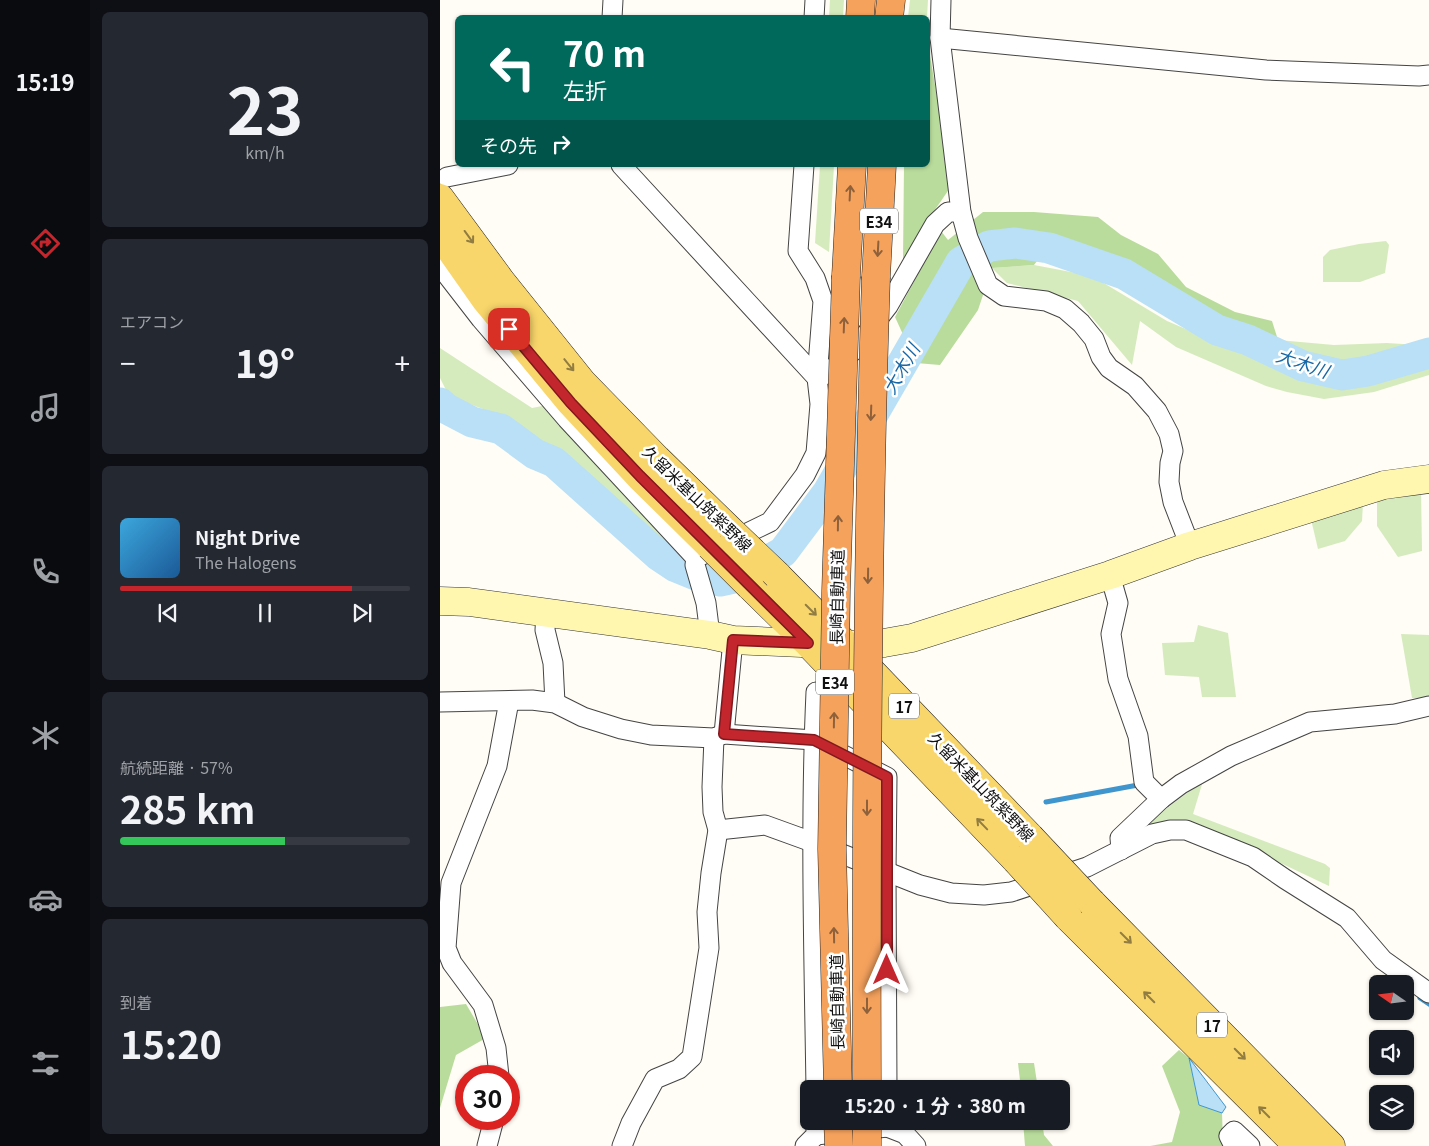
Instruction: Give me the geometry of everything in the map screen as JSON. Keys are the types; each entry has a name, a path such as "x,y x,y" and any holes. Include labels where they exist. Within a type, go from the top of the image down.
{"highway":[{"path":"860,15 861,0"},
{"path":"890,15 891,0"},
{"name":"長崎自動車道","path":"838,1080 832,850 837,563 846,276 852,167"},
{"name":"長崎自動車道","path":"867,1080 868,594 876,277 882,167"},
{"path":"867,1146 877,1130"}],"main road":[{"name":"久留米基山筑紫野線","path":"443,187 501,281 582,382 657,459 846,645 1092,903 1331,1146"},
{"name":"久留米基山筑紫野線","path":"440,235 485,299 571,403 640,476 700,556 750,586 808,643 1016,860 1068,917 1298,1146"}],"street":[{"path":"612,15 613,0"},
{"path":"814,15 815,0"},
{"path":"941,0 940,38 961,212 968,238 988,284 1004,296 1046,301 1065,309 1094,339 1102,357 1110,368 1135,386 1157,411 1169,434 1173,451 1169,482 1173,502 1190,546"},
{"path":"940,38 1266,70 1429,75"},
{"path":"443,187 502,167"},
{"path":"623,167 817,378"},
{"path":"700,556 770,522 805,475 816,453 820,404 817,378 823,301 815,278 798,251 804,167"},
{"path":"817,378 826,374 853,351 888,306 935,224 948,212 961,212"},
{"path":"440,266 481,319 567,419 700,556 706,603 722,638 719,736 712,787 713,812 718,830 707,912 709,948 692,1057 678,1069 655,1079 622,1146"},
{"path":"440,601 469,602 546,612 722,638 846,645 884,643 912,638 1110,575 1190,546 1384,485 1429,479"},
{"path":"1110,575 1118,603 1110,634 1118,679 1138,736 1144,782 1162,799"},
{"path":"546,612 545,630 552,663 556,704"},
{"path":"816,692 812,842 816,1080"},
{"path":"440,702 510,702 532,700 556,704 583,717 621,730 651,735 814,740 887,777 887,1080"},
{"path":"498,1065 496,1048 483,1004 452,963 446,948 452,883 497,766 510,702"},
{"path":"1121,850 1120,838 1162,799 1181,784 1231,756 1310,722 1395,714 1429,706"},
{"path":"718,830 765,825 920,885 951,893 984,895 1011,892 1087,867 1152,834 1170,830 1186,830 1253,857 1347,918 1383,960 1429,993"},
{"path":"487,1146 491,1130"},
{"path":"823,1134 844,1130"},
{"path":"896,1130 905,1134 916,1146"},
{"path":"1234,1146 1229,1136 1234,1131 1250,1146"}],"green space":[{"path":"830,0 844,0 843,15 829,15"},
{"path":"910,0 928,0 927,15 908,15"},
{"path":"930,56 952,185 930,217 948,240 983,212 1034,212 1098,217 1121,235 1158,254 1186,287 1235,312 1272,321 1278,340 1213,323 1128,266 1052,242 1034,265 992,268 978,310 940,365 916,363 895,317 917,276 903,260 904,167 930,167"},
{"path":"820,167 834,167 829,252 815,243"},
{"path":"1386,241 1389,245 1385,273 1360,282 1323,282 1323,257 1330,250"},
{"path":"1034,265 1092,276 1167,321 1282,370 1338,381 1368,378 1429,360 1429,375 1374,392 1324,399 1266,386 1176,347 1140,321 1132,365 1078,301 1007,283 992,268"},
{"path":"1253,334 1278,340 1334,345 1387,343 1419,345 1382,358 1337,362"},
{"path":"440,348 532,408 547,405 679,548 656,543 578,465 511,420 449,396 440,378"},
{"path":"1421,490 1422,551 1398,557 1377,526 1377,500"},
{"path":"1363,503 1362,521 1345,541 1318,549 1310,515"},
{"path":"1198,625 1228,633 1236,697 1202,697 1199,677 1165,675 1162,643 1194,642"},
{"path":"1401,634 1429,635 1429,698 1412,698"},
{"path":"1203,781 1193,814 1325,864 1330,868 1329,886 1251,849 1183,823 1127,838"},
{"path":"466,1004 486,1038 456,1055 440,1108 440,1007"},
{"path":"1179,1050 1189,1058 1199,1104 1222,1113 1224,1146 1150,1146 1172,1142 1180,1112 1162,1066"},
{"path":"1018,1063 1034,1063 1037,1080 1020,1080"},
{"path":"1024,1130 1043,1130 1044,1135 1053,1146 1025,1146"}],"water":[{"path":"1189,1058 1226,1107 1222,1113 1199,1105"}],"waterway":[{"name":"大木川","path":"440,403 447,409 472,422 501,429 535,454 554,462 658,555 676,567 703,578 720,581 738,577 783,552 828,492 961,262 989,246 1015,243 1049,248 1124,274 1217,330 1248,340 1303,366 1342,375 1368,371 1429,353"},
{"path":"1046,802 1138,785"},
{"path":"1420,998 1429,1004"}],"route":[{"path":"509,329 571,403 640,476 808,643 733,640 724,734 814,740 887,777 887,970"}]}
